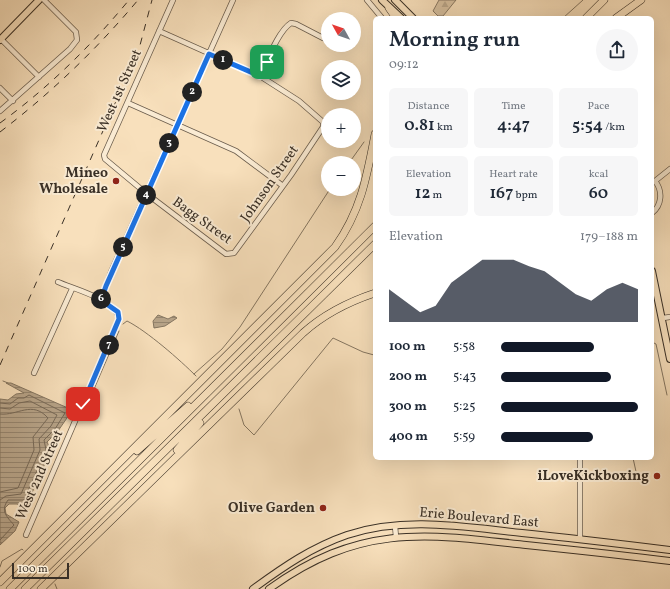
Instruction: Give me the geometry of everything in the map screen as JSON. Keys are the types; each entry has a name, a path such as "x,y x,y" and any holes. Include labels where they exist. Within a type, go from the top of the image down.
{"highway":[{"path":"588,16 604,0"},
{"path":"619,16 641,0"},
{"path":"389,8 395,16"},
{"path":"0,582 335,247 351,224 359,204 366,182 373,145"},
{"path":"10,589 373,228"},
{"path":"26,589 373,246"},
{"path":"41,589 313,324 340,307 373,294"},
{"path":"99,483 163,429 254,346"},
{"path":"141,491 222,395"},
{"path":"49,589 66,564"},
{"path":"0,578 16,566"}],"main road":[{"path":"0,40 38,0"},
{"path":"382,0 399,16"},
{"path":"395,0 410,16"},
{"path":"654,280 663,318 670,359"},
{"name":"Erie Boulevard East","path":"253,589 299,556 320,546 348,535 395,526 440,524 670,550"},
{"name":"Erie Boulevard East","path":"269,589 301,568 345,547 396,536 453,537 670,561"}],"street":[{"path":"0,111 13,101 76,43 78,36 76,32 44,0"},
{"name":"West 1st Street","path":"105,160 104,155 173,0"},
{"path":"58,282 101,300 111,272 233,0"},
{"path":"367,0 380,16"},
{"path":"159,31 260,76 282,32 291,23 296,24 321,37"},
{"path":"0,40 39,77"},
{"name":"Johnson Street","path":"230,254 236,251 283,186 310,146 323,123 321,119 299,101 260,76"},
{"path":"0,88 13,101"},
{"path":"128,103 236,151 283,186"},
{"name":"Bagg Street","path":"105,160 222,251 230,254"},
{"path":"654,180 670,169"},
{"path":"654,182 659,189 660,201 654,210"},
{"path":"34,373 72,289"},
{"name":"West 2nd Street","path":"26,535 118,326 119,314 112,306 101,300"},
{"path":"663,318 670,317"},
{"path":"580,460 580,539"},
{"path":"395,526 396,536"}],"green space":[{"path":"439,0 456,0 443,16 438,16 433,11"}],"water":[{"path":"158,315 168,319 174,316 177,318 165,326 154,328 153,321"},
{"path":"6,383 11,383 77,412 75,415 69,415 58,431 47,442 51,450 25,507 17,504 9,504 5,508 6,514 19,522 15,531 0,545 0,399 8,400 16,394 24,393"}],"waterway":[{"path":"565,16 583,0"},
{"path":"354,156 364,142"},
{"path":"194,374 222,349 240,327 325,196"},
{"path":"123,324 127,321 144,332 172,354 196,376"},
{"path":"79,416 82,417 119,331"},
{"path":"239,409 244,425 254,435 333,338 363,352 373,355"},
{"path":"654,343 656,344 667,395"},
{"path":"3,381 8,383"},
{"path":"633,460 637,476"},
{"path":"0,567 2,561 22,549 23,550"},
{"path":"55,584 57,589"}],"railway":[{"path":"0,123 35,96 68,66 129,0"},
{"path":"0,132 73,70 138,0"},
{"path":"0,365 139,49 152,0"}],"place":[{"name":"Mineo Wholesale","path":"116,181"},
{"name":"iLoveKickboxing","path":"657,476"},
{"name":"Olive Garden","path":"323,508"}],"route":[{"path":"83,404 118,326 118,312 112,306 101,300 111,272 209,54 260,76 267,62"}]}
